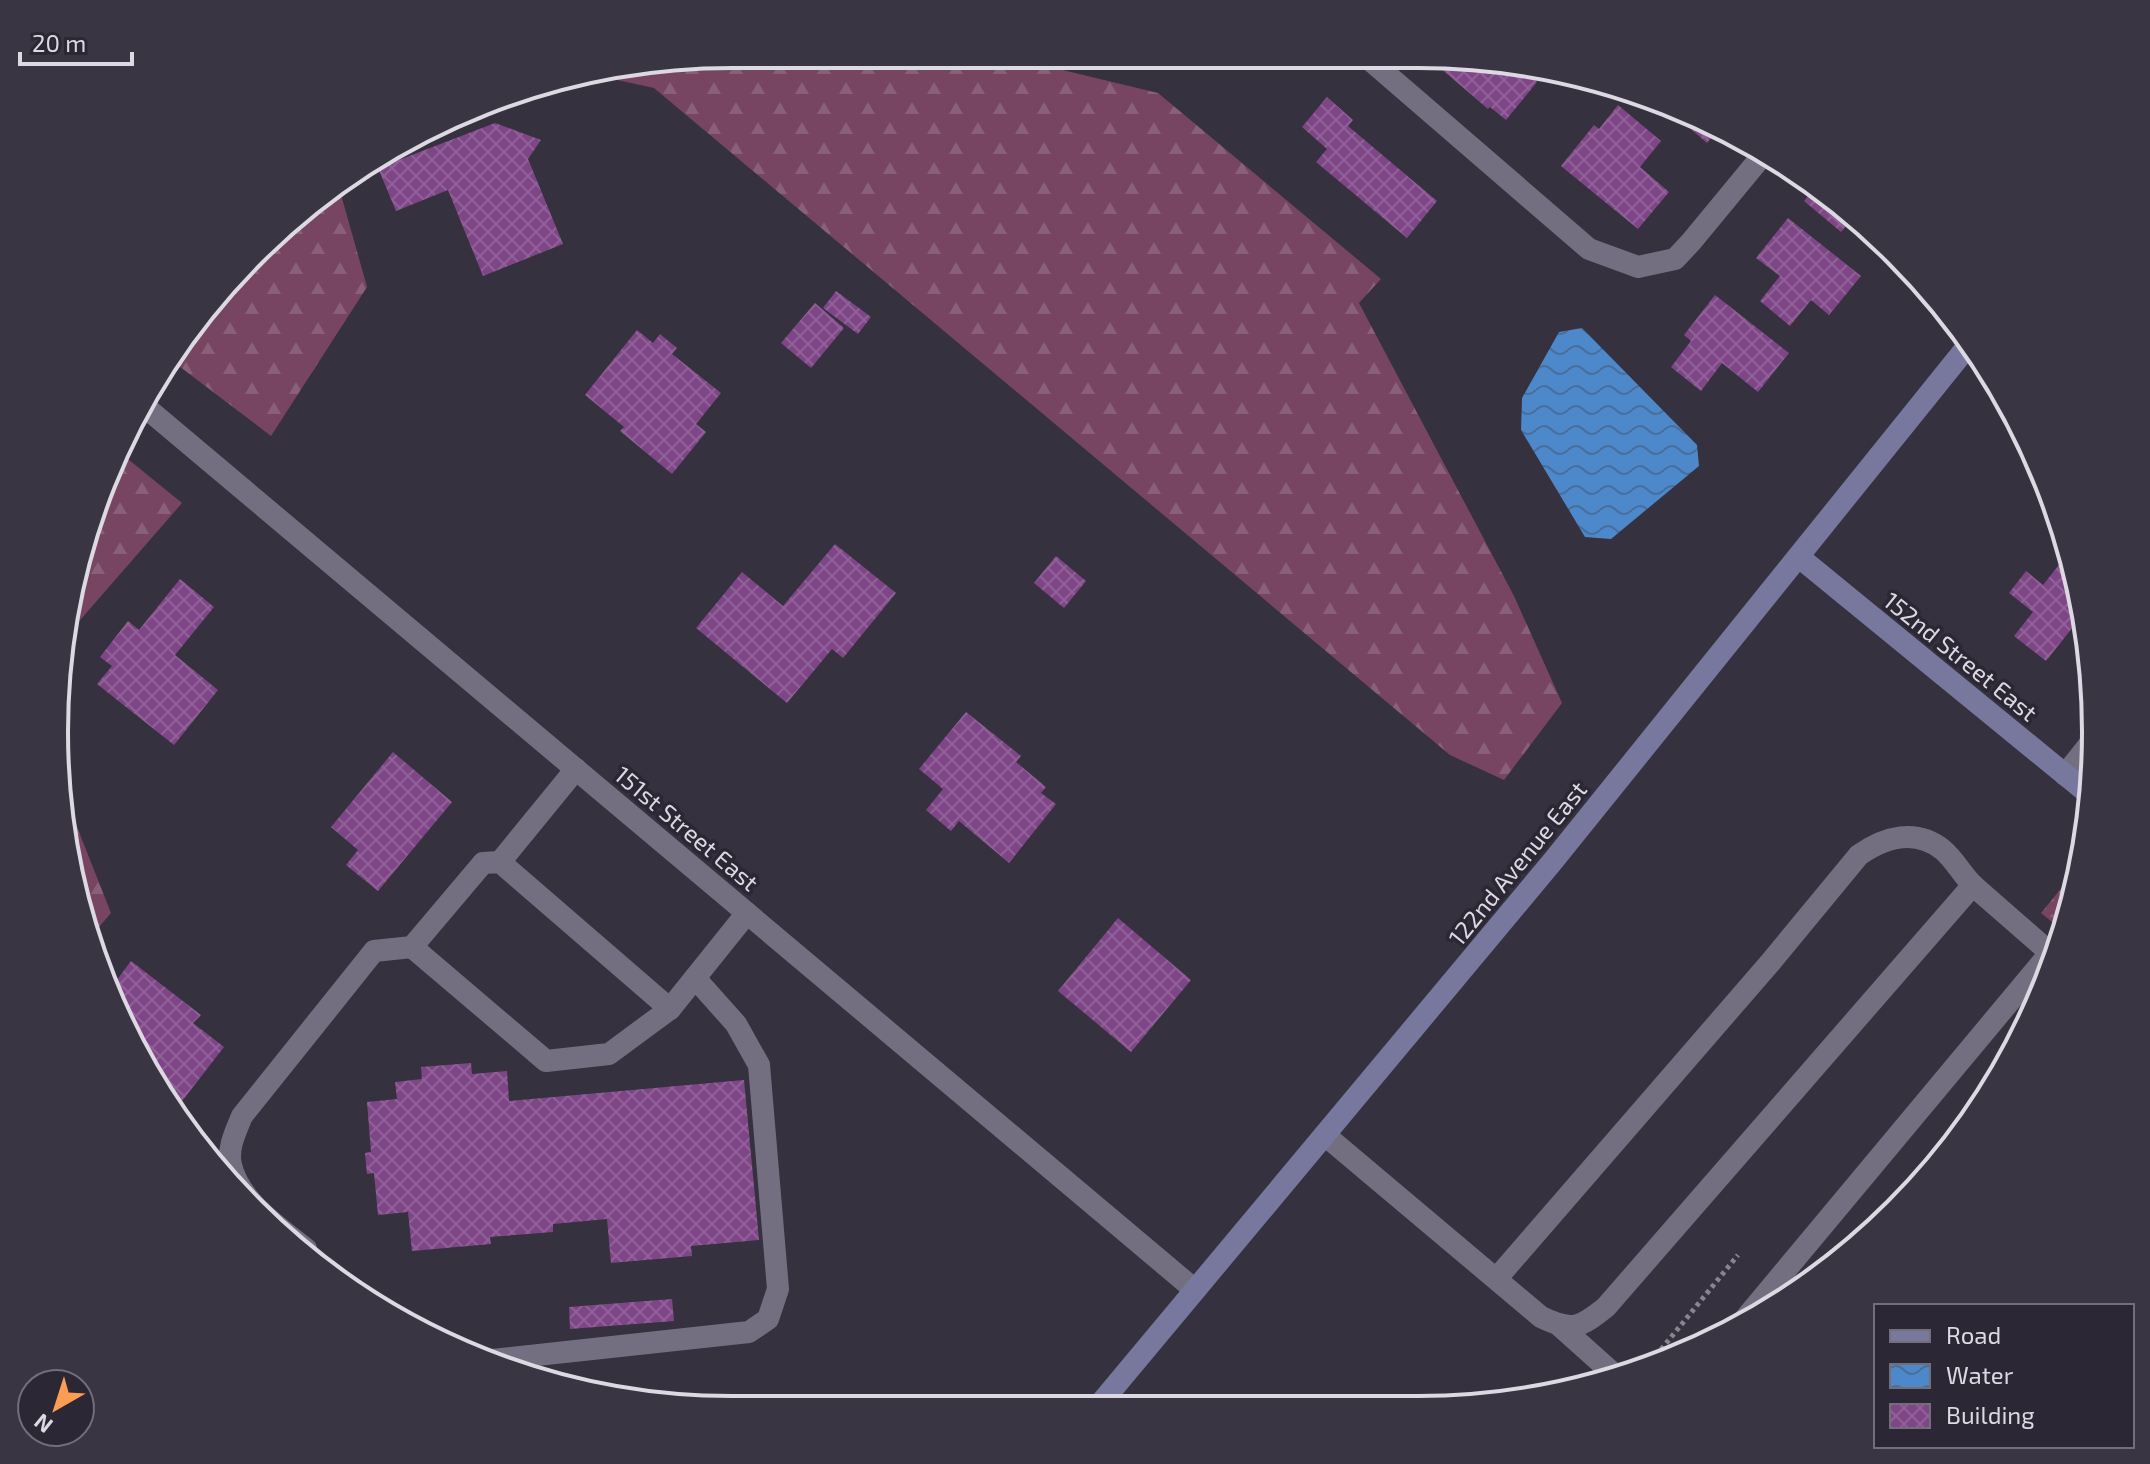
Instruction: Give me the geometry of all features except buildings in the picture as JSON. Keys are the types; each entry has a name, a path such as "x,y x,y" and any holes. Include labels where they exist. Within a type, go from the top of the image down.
{"main road":[{"name":"122nd Avenue East","path":"1107,1396 1326,1136 1963,353"},
{"name":"152nd Street East","path":"1799,557 2080,787"}],"street":[{"path":"1379,68 1589,249 1638,267 1675,259 1757,162"},
{"name":"151st Street East","path":"151,412 1195,1290"},
{"path":"2065,775 2081,754"},
{"path":"500,862 576,769"},
{"path":"1497,1278 1769,964 1859,855 1876,843 1898,836 1913,837 1944,851 1973,885 2045,949"},
{"path":"232,1169 231,1143 242,1116 374,951 412,947 483,863 500,862 670,1009"},
{"path":"1560,1326 1585,1324 1606,1307 1973,885"},
{"path":"412,947 546,1061 609,1054 670,1009 747,913"},
{"path":"1761,1300 2035,975"},
{"path":"511,1358 749,1332 768,1319 778,1289 759,1065 736,1024 695,978"},
{"path":"1326,1136 1541,1317 1560,1326 1607,1368"}],"path":[{"path":"1660,1350 1738,1255"}],"green space":[{"path":"1054,68 1158,93 1381,279 1359,303 1514,596 1562,703 1504,780 1450,755 654,88 613,79 689,69"},
{"path":"341,196 367,287 271,436 178,366 205,328 262,262"},
{"path":"127,459 182,503 78,623 103,519"},
{"path":"74,820 111,913 98,928 81,862"},
{"path":"2063,886 2053,923 2041,913"}],"water":[{"path":"1582,328 1697,445 1699,466 1611,539 1585,537 1521,430 1522,398 1559,332"}]}
